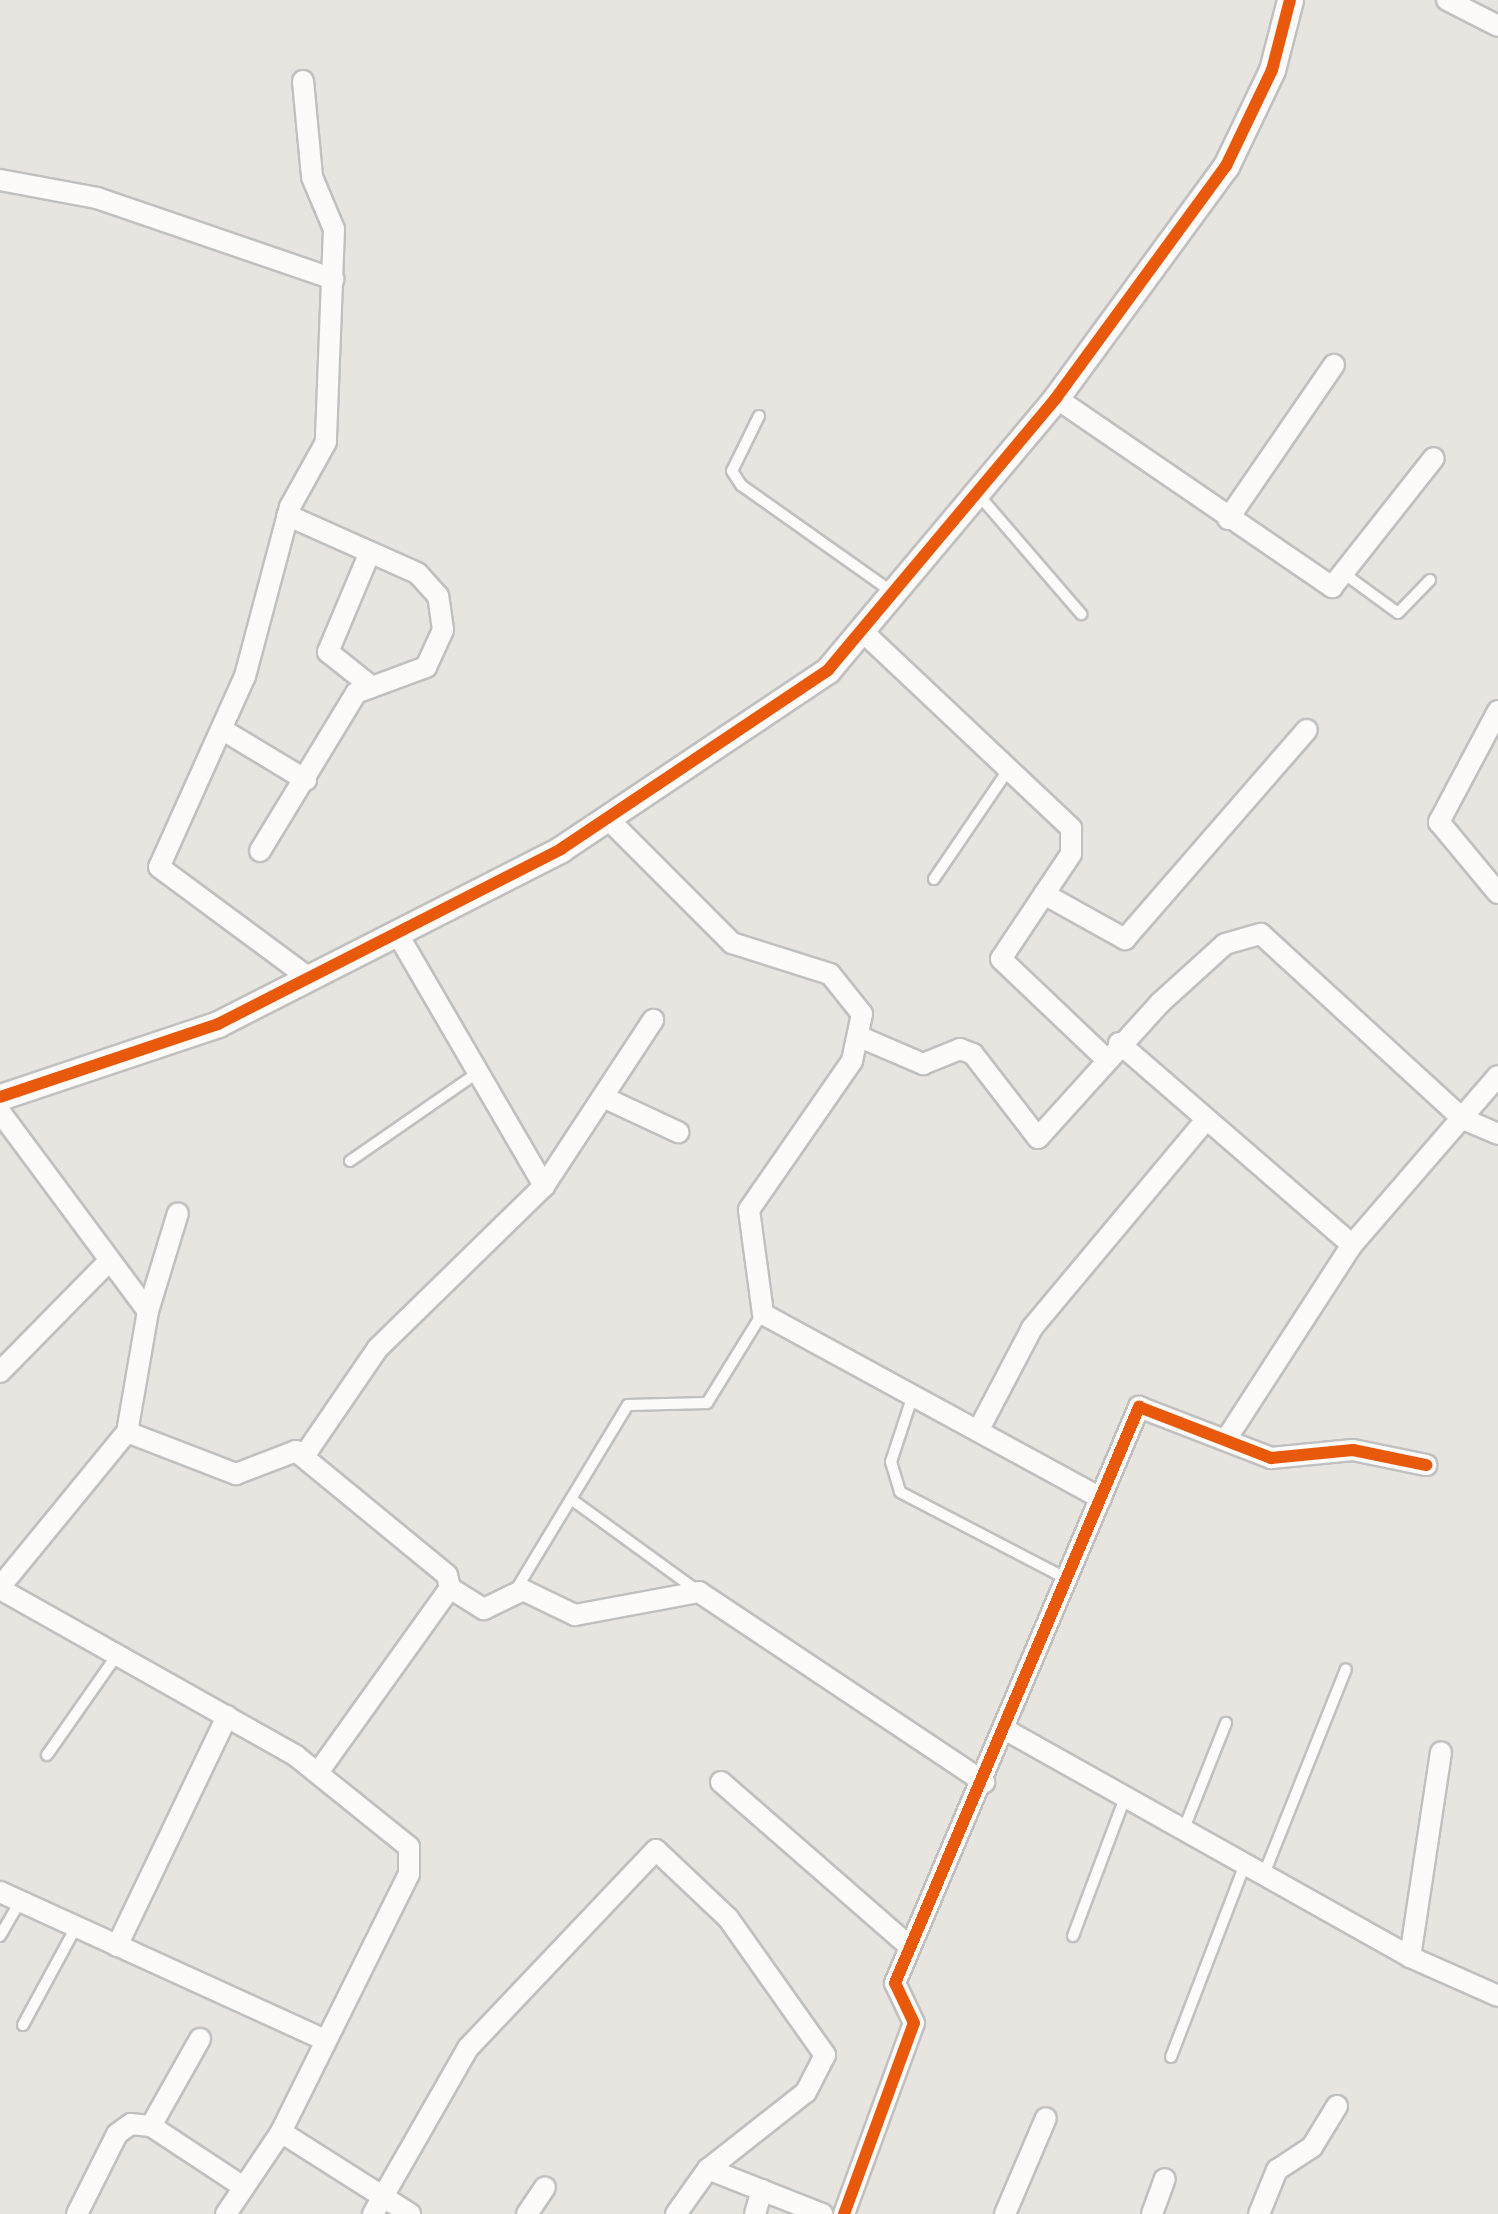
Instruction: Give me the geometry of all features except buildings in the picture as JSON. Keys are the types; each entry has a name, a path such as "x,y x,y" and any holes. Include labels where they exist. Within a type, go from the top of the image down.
{"street":[{"path":"0,1097 218,1024 396,934 607,818 828,670 1056,398 1226,166 1272,70 1290,0"},
{"path":"1448,0 1498,26"},
{"path":"303,80 312,177 334,229 326,442 287,515 222,730 160,872 309,978"},
{"path":"0,180 97,198 334,279"},
{"path":"1228,519 1334,366"},
{"path":"1056,398 1324,586 1346,575 1434,458"},
{"path":"260,851 366,683 426,667 443,630 428,582 287,515"},
{"path":"366,683 328,652 370,552"},
{"path":"862,630 1076,839 1001,960 1206,1121 1352,1245"},
{"path":"1498,712 1438,822 1498,894"},
{"path":"222,730 306,780"},
{"path":"1044,894 1125,939 1308,730"},
{"path":"607,818 732,942 786,955 848,986 862,1014 852,1061 756,1190 750,1239 763,1314 1101,1498"},
{"path":"396,934 544,1186"},
{"path":"860,1037 923,1064 960,1049 973,1054 1038,1138 1112,1050 1225,944 1261,934 1463,1119 1498,1134"},
{"path":"304,1456 378,1348 544,1186 653,1020"},
{"path":"1227,1438 1352,1245 1498,1076"},
{"path":"605,1098 678,1132"},
{"path":"0,1112 106,1264 148,1312"},
{"path":"978,1431 1032,1328 1206,1121"},
{"path":"178,1213 148,1312 126,1432 0,1588 318,1771 384,1819 410,1862 322,2039 281,2132 226,2214"},
{"path":"0,1372 106,1264"},
{"path":"844,2214 914,2022 895,1983 1142,1405 1281,1460 1340,1449 1426,1465"},
{"path":"126,1432 220,1472 236,1474 277,1452 304,1456 443,1570 450,1588 484,1609 517,1589 575,1614 699,1592 984,1782"},
{"path":"318,1771 450,1588"},
{"path":"117,1946 227,1716"},
{"path":"1006,1730 1256,1864 1410,1957 1498,1996"},
{"path":"1410,1957 1441,1752"},
{"path":"721,1782 910,1947"},
{"path":"378,2205 486,2024 651,1850 705,1892 825,2052 806,2092 708,2169 676,2214"},
{"path":"0,1892 322,2039"},
{"path":"151,2126 200,2039"},
{"path":"1259,2214 1278,2170 1312,2148 1337,2106"},
{"path":"1005,2214 1046,2118"},
{"path":"78,2214 122,2126 151,2126 242,2186"},
{"path":"281,2132 378,2205 410,2214"},
{"path":"708,2169 822,2214"},
{"path":"1152,2214 1165,2180"},
{"path":"527,2214 545,2187"},
{"path":"755,2214 762,2190"}],"lane":[{"path":"759,416 732,470 742,485 893,592"},
{"path":"977,492 1081,614"},
{"path":"1346,575 1398,613 1430,580"},
{"path":"934,879 1008,769"},
{"path":"350,1161 477,1073"},
{"path":"517,1589 628,1405 708,1402 763,1314"},
{"path":"912,1398 891,1462 900,1492 1065,1578"},
{"path":"571,1498 699,1592"},
{"path":"47,1755 117,1654"},
{"path":"1171,2057 1346,1670"},
{"path":"1185,1826 1226,1723"},
{"path":"1073,1936 1126,1794"},
{"path":"0,1936 20,1901"},
{"path":"23,2026 76,1927"}],"cycle path":[{"path":"0,1097 218,1024 561,849 828,670 1056,398 1226,166 1272,70 1290,0"},
{"path":"844,2214 914,2023 895,1983 1139,1407 1271,1458 1353,1450 1426,1465"}]}
